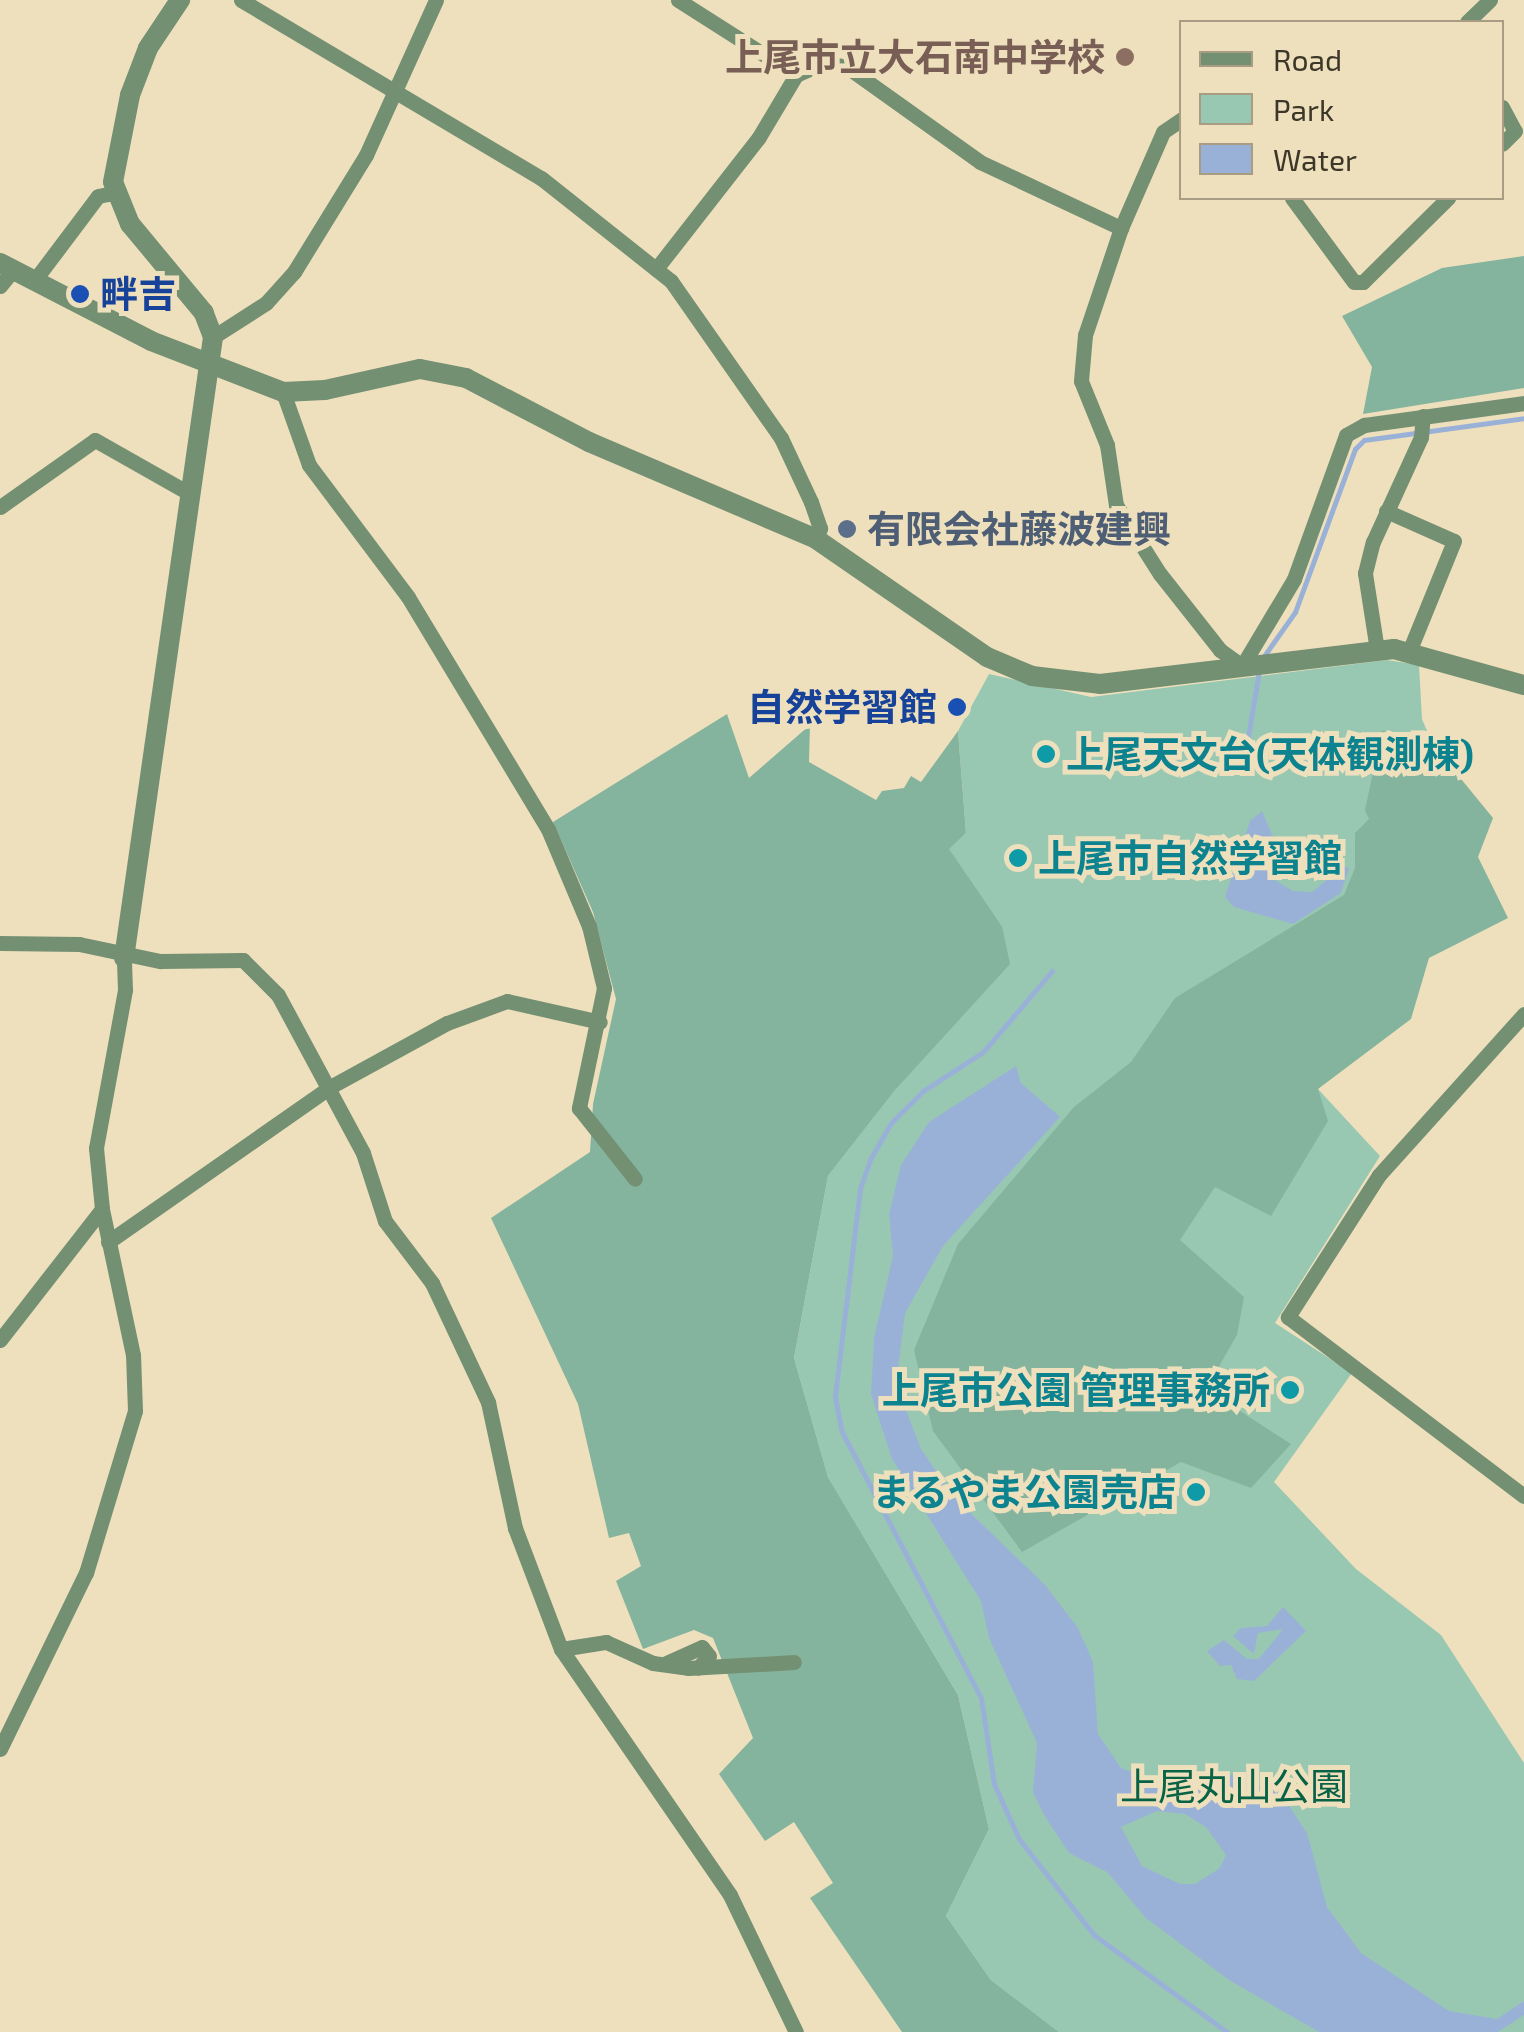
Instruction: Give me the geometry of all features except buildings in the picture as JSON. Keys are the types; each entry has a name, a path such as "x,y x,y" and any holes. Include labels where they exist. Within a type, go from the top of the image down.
{"street":[{"path":"0,1749 86,1573 135,1412 133,1354 102,1209 96,1148 125,990 124,958 213,337 204,313 130,224 114,193 130,96 148,48 180,0"},
{"path":"240,0 542,178 681,292 780,438 811,502 820,528 816,539"},
{"path":"213,337 250,316 294,272 366,155 436,0"},
{"path":"678,0 796,75"},
{"path":"1470,20 1490,0"},
{"path":"656,269 759,137 796,75 809,65 847,67 980,162 1121,228"},
{"path":"1504,111 1515,131 1504,142"},
{"path":"1179,121 1163,132 1121,228 1084,334 1084,396 1107,445 1116,505 1130,530 1196,624 1242,666"},
{"path":"34,281 98,196 114,193"},
{"path":"1293,200 1354,282 1364,282 1446,200"},
{"path":"4,273 34,281 151,341 283,392 325,390 420,369 466,378 589,442 816,539 987,657 1032,676 1100,684 1377,650 1408,652 1524,685"},
{"path":"283,392 309,465 408,597 548,829 588,926 604,988 600,1022 579,1108 636,1180"},
{"path":"1242,666 1294,579 1346,435 1364,425 1524,402"},
{"path":"1377,650 1365,574 1386,511 1421,437 1424,416"},
{"path":"0,508 95,440 188,492"},
{"path":"1386,511 1454,541 1408,652"},
{"path":"0,943 79,944 124,958 242,960 278,995 363,1153 386,1221 432,1283 488,1402 515,1528 561,1649 730,1895 796,2032"},
{"path":"108,1242 330,1088 447,1023 507,1002 600,1022"},
{"path":"1524,1014 1379,1175 1288,1317 1524,1496"},
{"path":"0,1340 102,1209"},
{"path":"561,1649 606,1642 666,1664 697,1668 794,1662"}],"green space":[{"path":"1524,256 1524,388 1363,414 1372,367 1342,316 1442,268"},
{"name":"上尾丸山公園","path":"1387,660 1419,665 1422,719 1445,773 1318,1089 1380,1156 1275,1323 1352,1373 1274,1482 1356,1569 1441,1635 1524,1763 1524,2032 1059,2032 991,1980 946,1916 989,1829 958,1695 828,1477 794,1358 828,1176 899,1085 1002,926 948,849 966,833 958,731 989,674 1091,697"},
{"path":"727,714 749,778 810,725 809,762 876,800 882,791 904,788 911,776 921,782 958,731 966,833 949,849 1002,926 1010,964 896,1089 828,1176 794,1358 828,1477 958,1695 989,1829 946,1916 991,1980 1059,2032 902,2032 810,1898 833,1883 794,1822 765,1841 719,1774 753,1738 713,1638 694,1630 643,1649 616,1581 641,1566 629,1533 609,1538 578,1404 491,1218 590,1152 593,1104 616,999 593,912 553,822"},
{"path":"1382,730 1457,774 1493,818 1478,857 1508,918 1429,958 1411,1019 1318,1089 1328,1121 1271,1216 1215,1187 1180,1240 1244,1297 1237,1335 1206,1389 1291,1444 1251,1488 1181,1462 1022,1552 933,1431 914,1350 958,1244 1074,1107 1131,1062 1175,998 1344,895 1355,868 1355,833 1369,819 1365,810"}],"water":[{"path":"1262,811 1272,835 1286,842 1318,841 1334,864 1349,868 1341,893 1293,924 1234,907 1225,897 1250,821","holes":["1316,863 1330,877 1312,892 1293,891 1273,879 1281,865 1298,870"]},
{"path":"1016,1066 1021,1083 1060,1117 943,1246 905,1313 896,1384 921,1449 954,1497 1045,1585 1078,1628 1093,1662 1098,1734 1121,1768 1155,1780 1184,1772 1234,1775 1281,1794 1307,1833 1327,1907 1361,1953 1449,2011 1497,2019 1524,2001 1524,2015 1498,2032 1319,2032 1229,1980 1146,1918 1107,1872 1069,1853 1044,1815 1033,1792 1037,1743 989,1638 981,1601 892,1459 871,1394 874,1338 893,1256 889,1214 901,1165 929,1122","holes":["1157,1811 1185,1814 1206,1827 1226,1855 1220,1868 1195,1884 1180,1884 1142,1866 1121,1827"]},
{"path":"1283,1607 1306,1631 1254,1681 1237,1679 1231,1665 1220,1666 1207,1651 1224,1640 1247,1659 1259,1659 1283,1629 1258,1633 1254,1654 1233,1636 1241,1628 1267,1626"}],"waterway":[{"path":"1264,656 1295,612 1355,449 1364,440 1524,418"},
{"path":"1223,763 1247,743 1259,671"},
{"path":"1052,971 983,1052 923,1091 891,1123 871,1157 860,1189 835,1397 842,1432 981,1698 994,1784 1019,1839 1094,1935 1227,2032"}],"place":[{"name":"上尾市立大石南中学校","path":"1125,57"},
{"name":"畔吉","path":"80,294"},
{"name":"有限会社藤波建興","path":"847,529"},
{"name":"自然学習館","path":"957,707"},
{"name":"上尾天文台(天体観測棟)","path":"1046,754"},
{"name":"上尾市自然学習館","path":"1018,858"},
{"name":"上尾市公園 管理事務所","path":"1290,1390"},
{"name":"まるやま公園売店","path":"1196,1492"}]}
